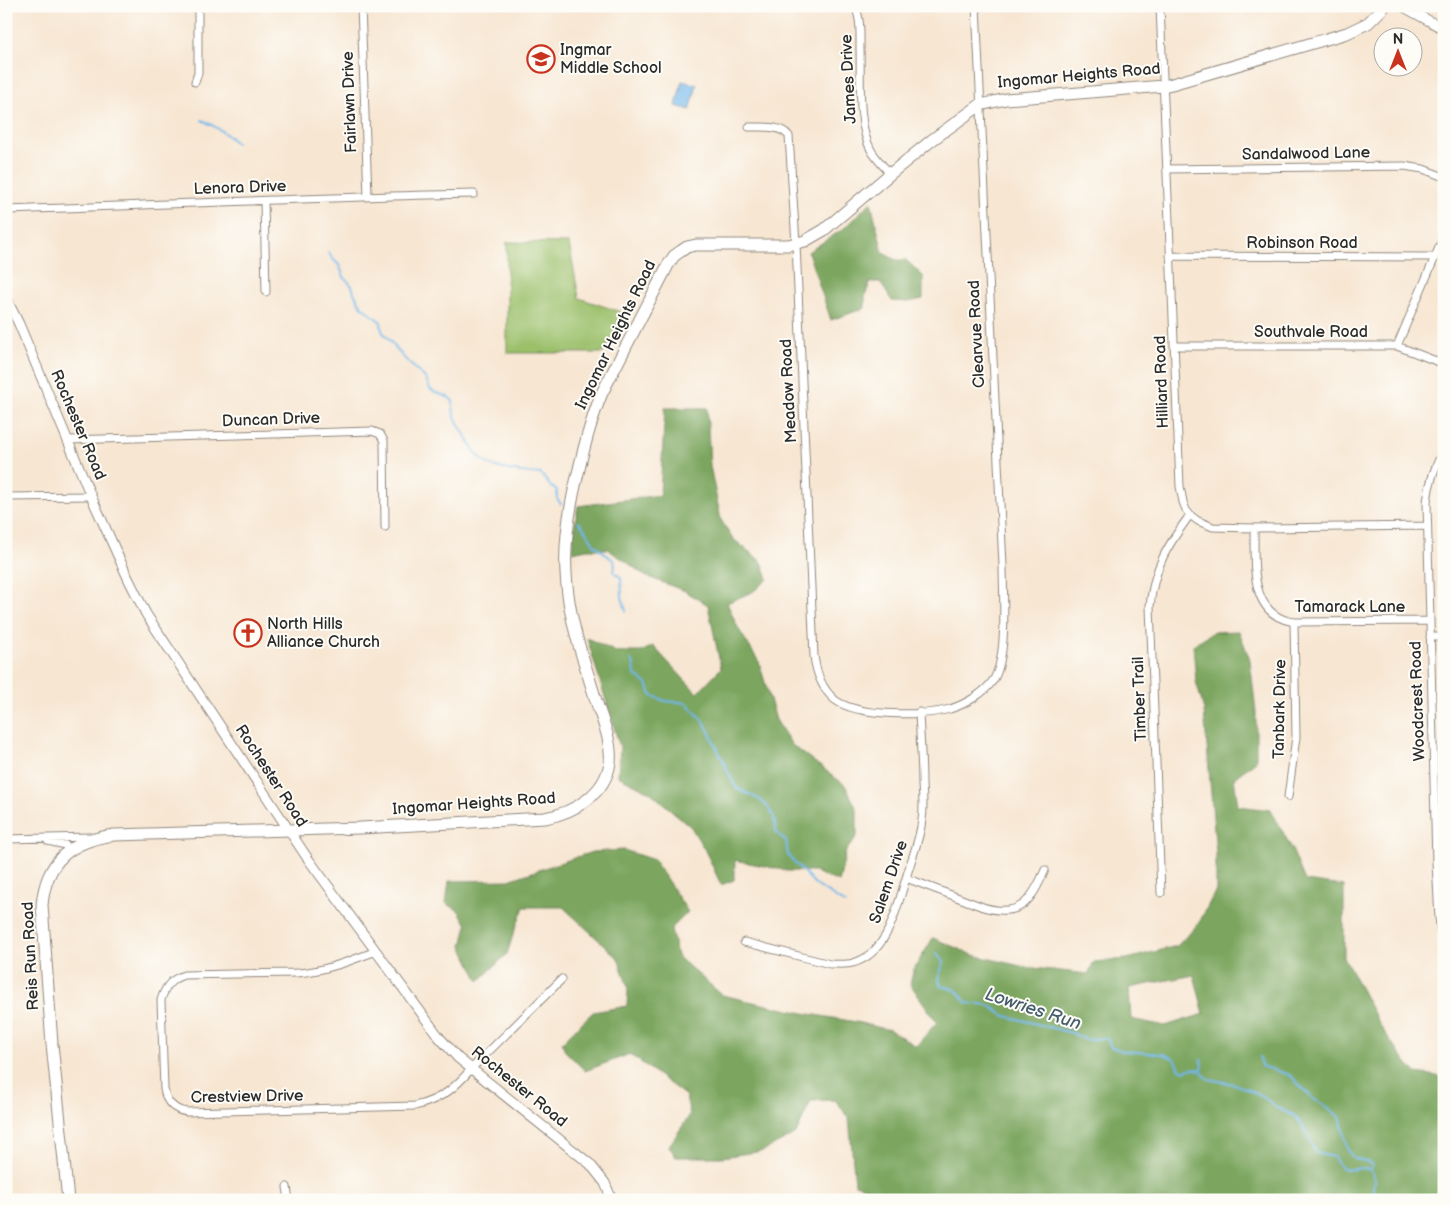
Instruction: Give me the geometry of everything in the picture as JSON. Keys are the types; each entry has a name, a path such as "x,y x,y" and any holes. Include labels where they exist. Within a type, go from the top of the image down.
{"main road":[{"name":"Ingomar Heights Road","path":"289,830 545,818 576,808 595,792 604,779 608,771 609,745 568,604 565,553 568,518 572,494 595,409 602,392 674,256 687,247 696,245 796,244 824,230 932,140 980,105 1006,99 1163,86 1347,33 1368,23 1385,6"},
{"name":"Reis Run Road","path":"68,1200 52,1044 42,905 44,886 49,875 58,861 71,849 102,837 114,835 289,830"}],"street":[{"path":"195,82 198,73 198,6"},
{"name":"Fairlawn Drive","path":"361,6 368,196"},
{"name":"James Drive","path":"855,6 859,25 863,122 871,149 890,174"},
{"name":"Clearvue Road","path":"824,686 835,700 852,708 884,713 934,712 952,708 978,696 990,685 998,670 1003,641 1003,566 976,6"},
{"name":"Hilliard Road","path":"1160,6 1180,486 1183,502 1190,515"},
{"path":"1402,6 1444,29"},
{"name":"Meadow Road","path":"750,127 782,130 789,136 796,244 814,656 824,686"},
{"name":"Sandalwood Lane","path":"1167,169 1404,166 1423,169 1444,177"},
{"name":"Lenora Drive","path":"6,210 368,196 474,194"},
{"path":"264,201 266,292"},
{"path":"1397,346 1444,236"},
{"name":"Robinson Road","path":"1170,256 1434,257"},
{"name":"Rochester Road","path":"6,298 91,496 146,614 289,830 439,1037 458,1058 590,1164 605,1183 612,1200"},
{"name":"Southvale Road","path":"1175,346 1397,346 1444,364"},
{"name":"Duncan Drive","path":"68,440 372,431 380,434 384,441 385,527"},
{"name":"Woodcrest Road","path":"1444,449 1434,468 1428,489 1427,502 1436,862 1444,954"},
{"path":"6,497 91,496"},
{"path":"1190,515 1198,521 1213,527 1427,526"},
{"name":"Timber Trail","path":"1161,893 1150,606 1154,582 1161,559 1169,544 1190,515"},
{"name":"Tamarack Lane","path":"1254,528 1256,578 1259,595 1273,614 1287,621 1294,622 1430,621"},
{"name":"Tanbark Drive","path":"1288,797 1296,737 1294,622"},
{"path":"1430,638 1444,637"},
{"name":"Salem Drive","path":"744,942 830,964 842,965 863,959 882,941 887,934 906,878 923,818 919,712"},
{"path":"6,839 102,837"},
{"path":"36,838 65,844 71,849"},
{"path":"906,878 983,907 1004,911 1028,901 1034,894 1045,870"},
{"name":"Crestview Drive","path":"376,951 314,972 184,975 174,979 166,986 161,1000 164,1089 169,1103 180,1111 187,1112 415,1106 436,1100 444,1095 460,1082 472,1068"},
{"path":"472,1068 562,979"},
{"path":"287,1187 289,1200"}],"green space":[{"path":"871,202 883,253 896,260 906,260 923,276 923,299 908,302 892,301 880,282 870,282 865,296 865,308 831,320 808,252 843,229"},
{"path":"507,242 569,243 579,298 624,313 603,353 507,353"},
{"path":"665,408 707,408 710,466 721,520 732,538 762,562 768,579 754,591 727,603 738,628 759,662 776,720 792,745 845,785 857,809 857,836 846,851 839,882 812,871 788,871 735,860 734,880 721,885 706,852 691,827 650,792 618,776 620,747 587,638 616,652 641,652 653,646 697,693 721,668 708,605 685,591 645,576 607,549 587,549 572,552 578,506 660,495"},
{"path":"1239,631 1250,660 1256,712 1256,761 1234,778 1238,806 1271,810 1291,847 1305,881 1344,886 1344,957 1381,1027 1401,1056 1416,1073 1444,1077 1444,1200 902,1200 855,1184 849,1118 835,1100 811,1101 796,1134 763,1151 722,1157 676,1157 669,1146 690,1115 686,1096 630,1054 585,1071 565,1051 562,1042 593,1012 627,1006 628,987 618,958 563,907 524,907 507,954 479,981 462,946 467,925 459,911 446,903 449,881 509,880 592,852 624,850 654,860 688,912 671,929 677,956 722,995 890,1030 916,1046 937,1022 910,984 914,969 933,938 973,955 1025,967 1088,974 1094,962 1127,959 1177,946 1199,923 1216,890 1216,853 1204,710 1196,681 1193,645 1213,632","holes":["1194,975 1204,1014 1165,1026 1131,1019 1129,988"]}],"water":[{"path":"682,81 697,85 690,110 676,106"}],"waterway":[{"path":"202,120 220,130 236,143"},
{"path":"328,252 352,286 362,307 381,322 382,331 403,357 426,379 430,389 453,401 456,420 478,455 490,465 520,472 541,474 551,487 557,490 557,499 561,504"},
{"name":"Lowries Run","path":"579,522 594,544 614,561 614,572 621,578 622,597 626,611"},
{"name":"Lowries Run","path":"631,660 634,664 635,675 647,684 651,695 665,701 687,703 705,723 735,786 763,802 773,815 776,832 786,841 788,855 816,885 845,904"},
{"name":"Lowries Run","path":"936,953 944,962 939,977 941,986 955,990 966,1002 987,1005 1006,1016 1072,1033 1086,1040 1104,1038 1107,1039 1111,1047 1123,1051 1163,1054 1173,1058 1180,1069 1185,1071 1201,1069"},
{"path":"1260,1057 1261,1066 1290,1075 1312,1098 1340,1117 1348,1151 1354,1158 1370,1163 1372,1165 1371,1170"},
{"path":"1201,1059 1203,1066 1201,1069"},
{"name":"Lowries Run","path":"1201,1069 1209,1079 1234,1084 1247,1089 1265,1098 1277,1108 1295,1116 1302,1125 1316,1153 1334,1157 1343,1168 1363,1168 1371,1171 1374,1175 1373,1188 1385,1200"}],"place":[{"name":"Ingmar Middle School","path":"541,59"},
{"name":"North Hills Alliance Church","path":"248,633"}]}
